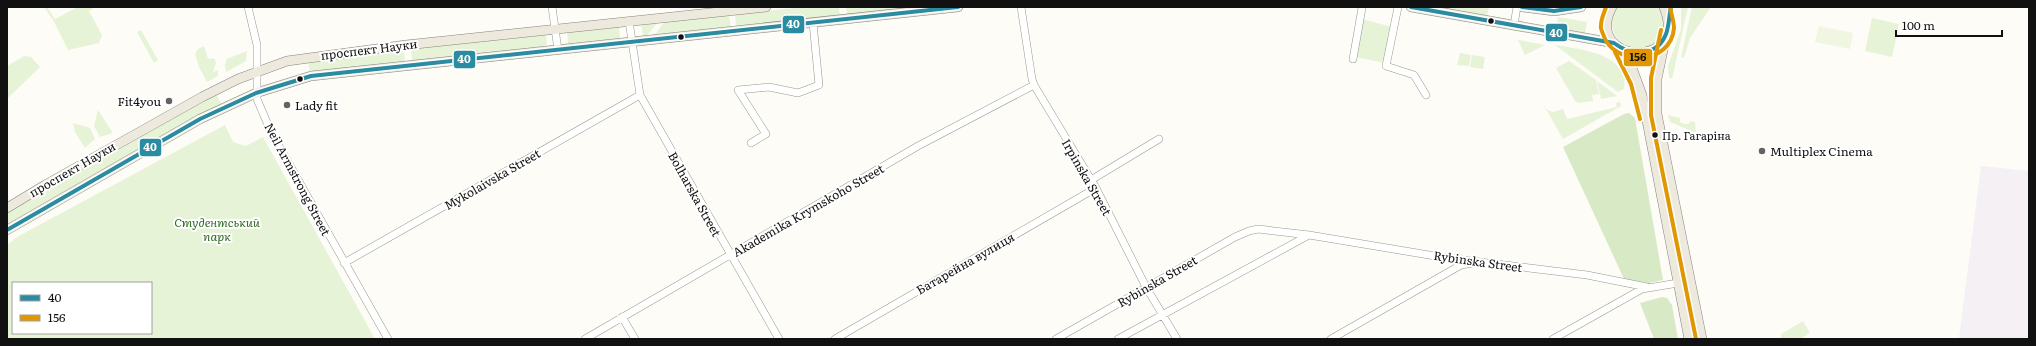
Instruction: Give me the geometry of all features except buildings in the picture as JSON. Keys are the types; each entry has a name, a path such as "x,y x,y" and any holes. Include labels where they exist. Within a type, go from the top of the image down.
{"main road":[{"name":"проспект Науки","path":"7,208 127,138 210,93 257,71 308,57 629,22 728,9 766,7"},
{"name":"проспект Науки","path":"7,230 200,119 256,92 287,82 335,72 558,50 958,7"},
{"path":"1411,7 1514,25 1617,46 1634,54 1652,50 1659,45 1668,27 1664,7"},
{"path":"1522,7 1554,11 1581,7"},
{"path":"1612,7 1607,21 1607,29 1632,68 1642,95 1689,339"},
{"path":"1671,7 1657,79 1657,114 1702,339"}],"street":[{"name":"Neil Armstrong Street","path":"248,7 257,45 257,99 271,132 388,339"},
{"path":"552,7 558,50"},
{"name":"Irpinska Street","path":"1021,7 1034,85 1096,188 1146,287 1177,339"},
{"path":"1398,7 1386,66 1414,75 1426,95"},
{"path":"1514,25 1517,7"},
{"path":"1352,60 1362,8"},
{"name":"Bolharska Street","path":"629,22 640,95 778,339"},
{"path":"751,143 766,134 738,90 769,88 798,93 819,85 813,23"},
{"name":"Akademika Krymskoho Street","path":"585,339 918,146 1034,85"},
{"name":"Mykolaivska Street","path":"344,263 640,95"},
{"path":"1091,180 1159,139"},
{"name":"Батарейна вулиця","path":"835,339 1096,188"},
{"name":"Rybinska Street","path":"1056,339 1146,287 1249,231 1258,230 1309,235 1481,262 1587,275 1647,287"},
{"path":"1118,339 1309,235"},
{"path":"1331,339 1461,265 1481,262"},
{"path":"1553,339 1647,287 1678,283"},
{"path":"622,317 634,339"}],"shaded area":[{"path":"1981,166 2029,171 2029,339 1959,339"}],"green space":[{"path":"44,7 47,7 55,19 78,7 95,7 89,11 102,35 99,43 68,50 53,20"},
{"path":"806,7 839,7 840,16 736,26 735,14"},
{"path":"846,7 920,7 847,15"},
{"path":"1433,7 1489,7 1487,16"},
{"path":"1617,7 1659,7 1663,16 1664,26 1662,33 1655,43 1646,48 1636,49 1626,46 1618,40 1613,31 1612,20"},
{"path":"1681,7 1688,7 1672,79 1669,77 1668,66 1681,29"},
{"path":"1692,7 1711,7 1690,38 1684,58 1681,57"},
{"path":"729,15 731,27 654,36 664,22"},
{"path":"1558,17 1587,22 1585,33 1556,28"},
{"path":"1872,18 1899,24 1892,57 1865,51"},
{"path":"1362,19 1392,27 1385,63 1355,57"},
{"path":"657,23 647,36 643,36 641,25"},
{"path":"1819,26 1853,33 1850,49 1815,42"},
{"path":"619,27 620,39 568,44 567,32"},
{"path":"141,30 158,60 154,63 137,32"},
{"path":"546,35 547,47 412,61 411,49"},
{"path":"1519,40 1545,45 1525,55"},
{"path":"1555,45 1589,51 1611,60 1619,68 1624,77 1624,89 1618,92"},
{"path":"204,46 208,59 214,58 216,63 213,72 218,70 218,76 207,82 199,67 195,54 198,49"},
{"path":"404,50 405,62 310,73 308,61"},
{"path":"247,51 246,61 226,72 225,65 227,59"},
{"path":"1460,53 1471,55 1469,66 1457,65"},
{"path":"1472,55 1485,57 1483,69 1470,67"},
{"path":"24,56 31,57 40,67 7,99 7,66"},
{"path":"1569,61 1596,80 1599,94 1592,95 1593,101 1579,103 1575,101 1556,68"},
{"path":"1597,81 1617,96 1601,99"},
{"path":"216,94 222,105 70,189 7,226 7,213 18,205"},
{"path":"1539,97 1547,110 1553,112 1563,109 1567,119 1617,107 1616,103 1620,102 1621,106 1563,139"},
{"path":"98,110 113,133 100,137 94,126"},
{"path":"1629,113 1635,118 1663,280 1649,283 1625,281 1563,147 1624,114"},
{"path":"1668,115 1680,118 1680,122 1684,124 1688,124 1691,121 1695,122 1696,133 1670,122"},
{"path":"73,123 90,128 95,139 85,148 75,132"},
{"name":"Студентський парк","path":"225,125 233,142 246,146 263,137 375,339 7,339 7,245 17,237"},
{"path":"1662,297 1667,298 1672,305 1678,339 1654,339 1640,303"},
{"path":"1803,321 1810,333 1800,339 1781,339 1781,334"}],"transit line":[{"name":"40","path":"7,230 200,119 256,93 311,76 958,7"},
{"name":"40","path":"1411,7 1614,43 1636,52 1650,50 1662,42 1667,31 1671,7"},
{"name":"40","path":"1522,7 1554,11 1581,7"},
{"name":"156","path":"1606,7 1602,18 1601,27 1609,45 1618,52 1629,57 1641,58 1653,55 1663,50 1670,41 1674,28 1670,7"},
{"name":"156","path":"1661,30 1651,78 1651,115 1696,339"},
{"name":"156","path":"1615,52 1631,84 1640,119"}],"place":[{"name":"Fit4you","path":"169,101"},
{"name":"Lady fit","path":"287,105"},
{"name":"Пр. Гагаріна","path":"1655,135"},
{"name":"Multiplex Cinema","path":"1762,151"}]}
